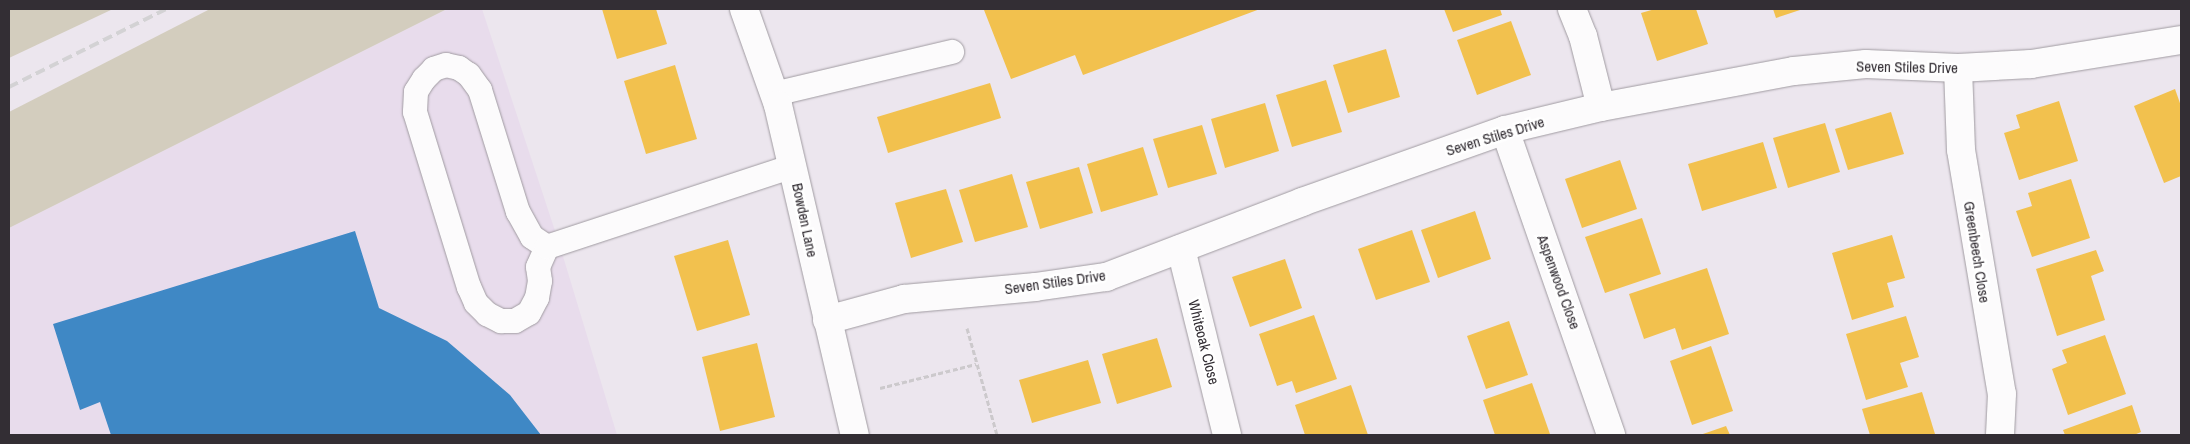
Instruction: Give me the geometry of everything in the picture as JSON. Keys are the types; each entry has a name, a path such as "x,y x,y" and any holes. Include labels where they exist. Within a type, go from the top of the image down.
{"street":[{"name":"Bowden Lane","path":"744,9 774,94 793,166 855,435"},
{"path":"1572,9 1583,36 1601,107"},
{"name":"Seven Stiles Drive","path":"827,320 904,299 1035,287 1106,277 1302,202 1506,130 1601,107 1794,71 1866,64 1958,68 2031,64 2181,40"},
{"name":"Greenbeech Close","path":"1958,68 1961,150 2002,394 2000,435"},
{"name":"Aspenwood Close","path":"1506,130 1611,435"},
{"name":"Whiteoak Close","path":"1181,249 1227,435"}],"lane":[{"path":"774,94 952,52"},
{"path":"553,245 532,237 521,218 480,90 469,75 459,68 446,66 434,69 424,78 416,92 415,112 469,287 476,303 487,314 501,321 515,321 529,313 537,298 540,281 538,267 553,245 793,166"}],"path":[{"path":"958,294 997,435"},
{"path":"847,396 976,364"}],"shaded area":[{"path":"9,9 113,9 9,58"},
{"path":"210,9 447,9 9,228 9,112"},
{"path":"447,9 482,9 559,243 617,435 9,435 9,228"}],"building: Homes":[{"path":"602,9 656,9 667,44 617,59"},
{"path":"1260,9 1083,75 1075,55 1011,79 984,10"},
{"path":"1444,9 1500,9 1502,15 1453,32"},
{"path":"1655,9 1696,9 1708,44 1657,61 1641,13"},
{"path":"1773,9 1803,9 1776,18"},
{"path":"1511,21 1531,75 1477,95 1457,40"},
{"path":"1386,49 1400,97 1348,113 1333,65"},
{"path":"675,65 697,139 646,154 624,81"},
{"path":"1326,80 1342,132 1292,147 1276,95"},
{"path":"990,83 1001,118 888,153 877,117"},
{"path":"2175,89 2181,106 2181,176 2164,183 2134,106"},
{"path":"2059,101 2078,161 2019,180 2004,133 2020,128 2016,115"},
{"path":"1265,103 1279,151 1225,168 1211,119"},
{"path":"1891,112 1904,154 1848,170 1835,129"},
{"path":"1825,123 1840,172 1788,188 1773,138"},
{"path":"1202,125 1217,174 1168,188 1153,139"},
{"path":"1763,142 1777,188 1702,211 1688,164"},
{"path":"1143,147 1158,195 1101,212 1087,164"},
{"path":"1620,160 1637,209 1582,228 1565,179"},
{"path":"1079,167 1093,213 1040,229 1026,182"},
{"path":"1012,174 1028,227 975,242 959,190"},
{"path":"2071,179 2090,238 2032,257 2016,211 2032,206 2028,193"},
{"path":"946,189 963,242 911,258 895,203"},
{"path":"1475,211 1491,259 1438,278 1421,230"},
{"path":"1642,218 1661,274 1605,293 1585,237"},
{"path":"1412,230 1430,282 1376,300 1358,249"},
{"path":"1892,235 1905,278 1887,283 1894,307 1852,320 1832,253"},
{"path":"728,240 750,315 697,331 674,256"},
{"path":"2096,250 2104,271 2091,276 2105,320 2057,336 2036,269"},
{"path":"1285,259 1302,308 1250,327 1232,277"},
{"path":"1707,268 1729,334 1682,350 1675,328 1644,339 1629,294"},
{"path":"1314,315 1337,379 1296,393 1292,381 1277,386 1259,334"},
{"path":"1906,316 1919,357 1900,363 1908,387 1866,400 1846,334"},
{"path":"1509,321 1528,375 1486,389 1467,336"},
{"path":"2105,335 2126,394 2068,415 2052,369 2067,363 2062,350"},
{"path":"1157,338 1172,387 1117,404 1102,354"},
{"path":"757,343 775,417 720,431 702,357"},
{"path":"1711,346 1733,411 1692,425 1670,361"},
{"path":"1088,360 1101,403 1032,423 1019,380"},
{"path":"1532,383 1550,434 1495,435 1483,400"},
{"path":"1351,385 1368,435 1305,435 1295,405"},
{"path":"1922,392 1935,434 1870,435 1862,409"},
{"path":"2132,405 2141,432 2134,435 2065,435 2063,430"},
{"path":"1726,426 1730,435 1700,435"}],"building: Schools":[{"path":"355,231 379,308 447,341 510,395 541,435 111,435 100,402 80,410 53,324"}],"railway":[{"path":"9,87 166,9"}]}
